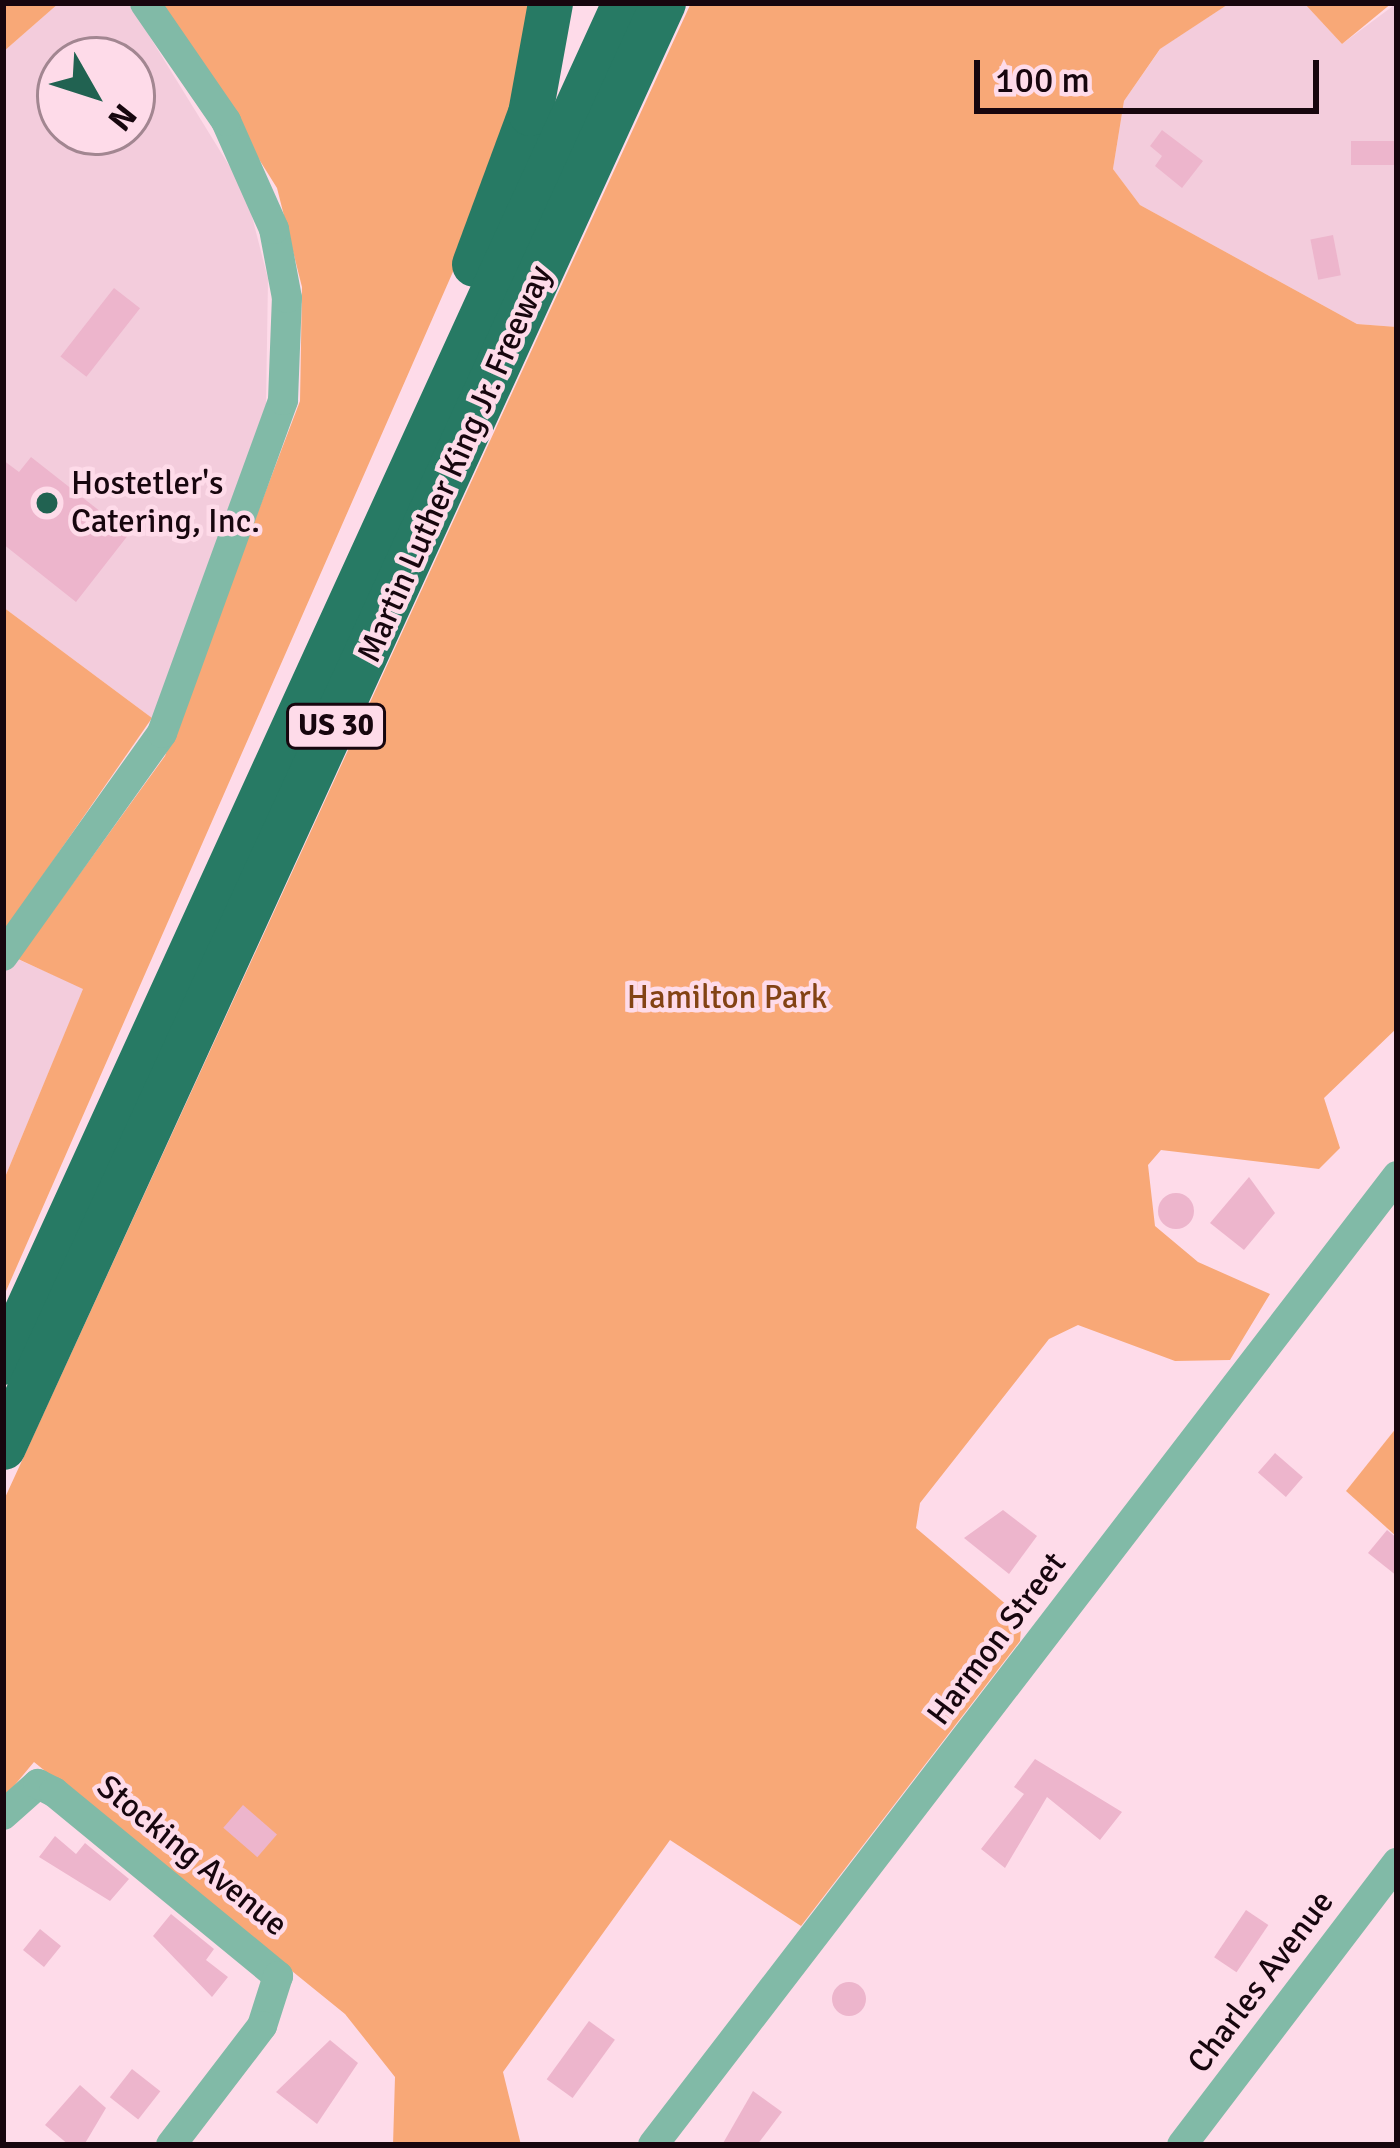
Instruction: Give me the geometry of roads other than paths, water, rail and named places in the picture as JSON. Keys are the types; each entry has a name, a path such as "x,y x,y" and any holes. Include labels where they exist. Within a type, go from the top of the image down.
{"highway":[{"path":"106,1140 195,900 501,197 540,79 550,3"},
{"name":"Martin Luther King Jr. Freeway","path":"3,1362 624,3"},
{"name":"Martin Luther King Jr. Freeway","path":"3,1447 663,3"}],"street":[{"path":"3,956 162,733 283,400 287,298 274,229 226,122 145,3"},
{"name":"Harmon Street","path":"653,2145 1397,1176"},
{"name":"Stocking Avenue","path":"3,1815 38,1784 260,1953 278,1976 276,1999 171,2145"},
{"name":"Charles Avenue","path":"1182,2145 1397,1863"}],"place":[{"name":"Hostetler's Catering, Inc.","path":"47,503"}],"park label":[{"name":"Hamilton Park","path":"727,998"}]}
